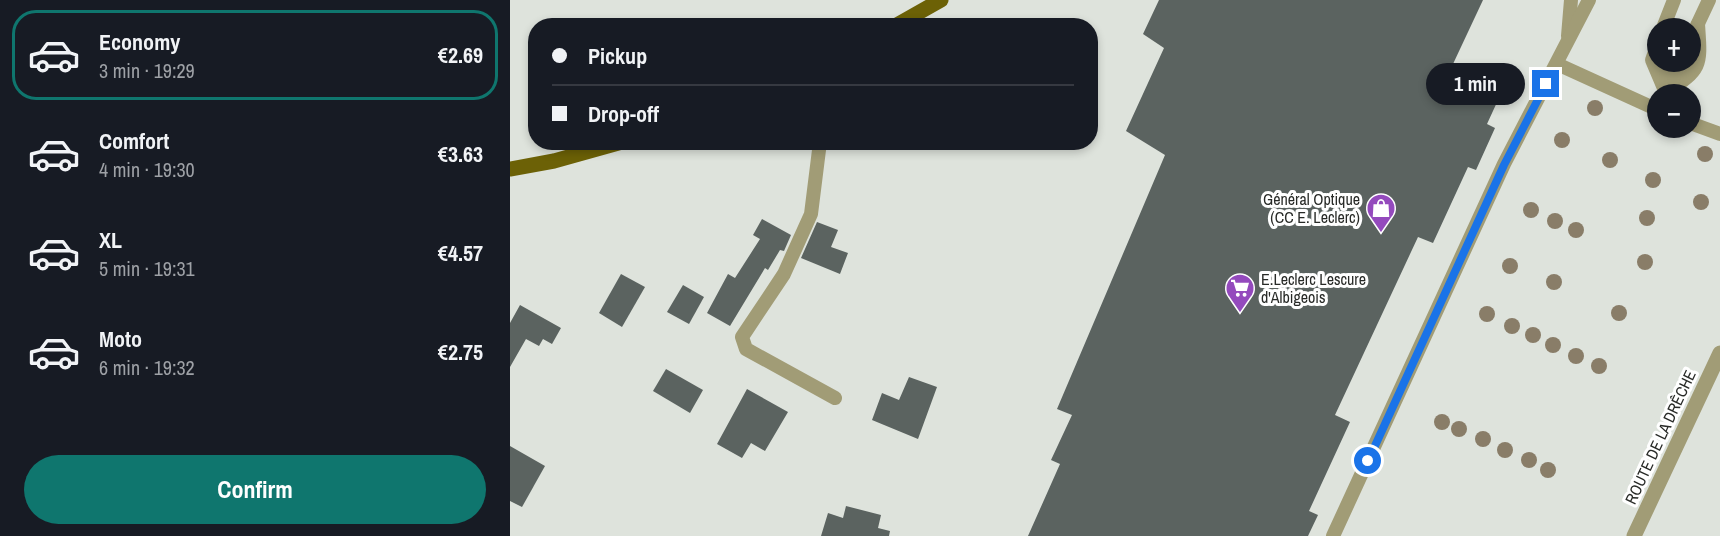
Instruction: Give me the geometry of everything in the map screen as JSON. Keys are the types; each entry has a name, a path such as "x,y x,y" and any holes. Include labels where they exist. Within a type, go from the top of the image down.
{"main road":[{"path":"909,18 941,0"},
{"path":"510,169 554,161 593,150"}],"street":[{"name":"ROUTE DE LA DRÊCHE","path":"1634,536 1720,353"}],"lane":[{"path":"1567,44 1571,0"},
{"path":"1334,536 1504,165 1589,0"},
{"path":"1667,18 1674,0"},
{"path":"1699,18 1709,0"},
{"path":"1557,64 1647,105"},
{"path":"1679,84 1692,72"},
{"path":"1701,127 1720,134"},
{"path":"819,150 811,214 784,274 742,337 746,349 835,398"}],"building":[{"name":"E.Leclerc Lescure d'Albigeois","path":"1159,0 1483,0 1453,64 1504,87 1487,124 1495,128 1476,170 1468,167 1433,243 1418,237 1335,415 1350,422 1309,511 1318,515 1308,536 1028,536 1060,464 1051,460 1072,415 1057,409 1165,155 1126,131 1164,48 1143,34"},
{"path":"762,219 791,235 784,251 780,250 768,270 765,268 730,326 707,313 728,274 735,278 760,239 753,235"},
{"path":"817,222 838,230 831,247 848,253 840,274 801,258"},
{"path":"621,274 645,287 622,327 599,313"},
{"path":"683,285 704,297 689,324 667,312"},
{"path":"520,305 561,328 552,344 543,339 539,346 526,339 510,367 510,323"},
{"path":"666,369 703,390 690,413 653,391"},
{"path":"909,377 937,387 918,439 872,420 882,393 899,400"},
{"path":"747,389 788,412 765,451 751,443 742,458 717,444"},
{"path":"510,446 545,466 522,507 510,501"},
{"path":"846,506 881,515 878,528 890,531 889,536 821,536 828,513 843,518"}],"place":[{"name":"Général Optique (CC E. Leclerc)","path":"1381,234"},
{"name":"E.Leclerc Lescure d'Albigeois","path":"1240,314"}],"route":[{"path":"1368,461 1504,165 1546,84"}]}
